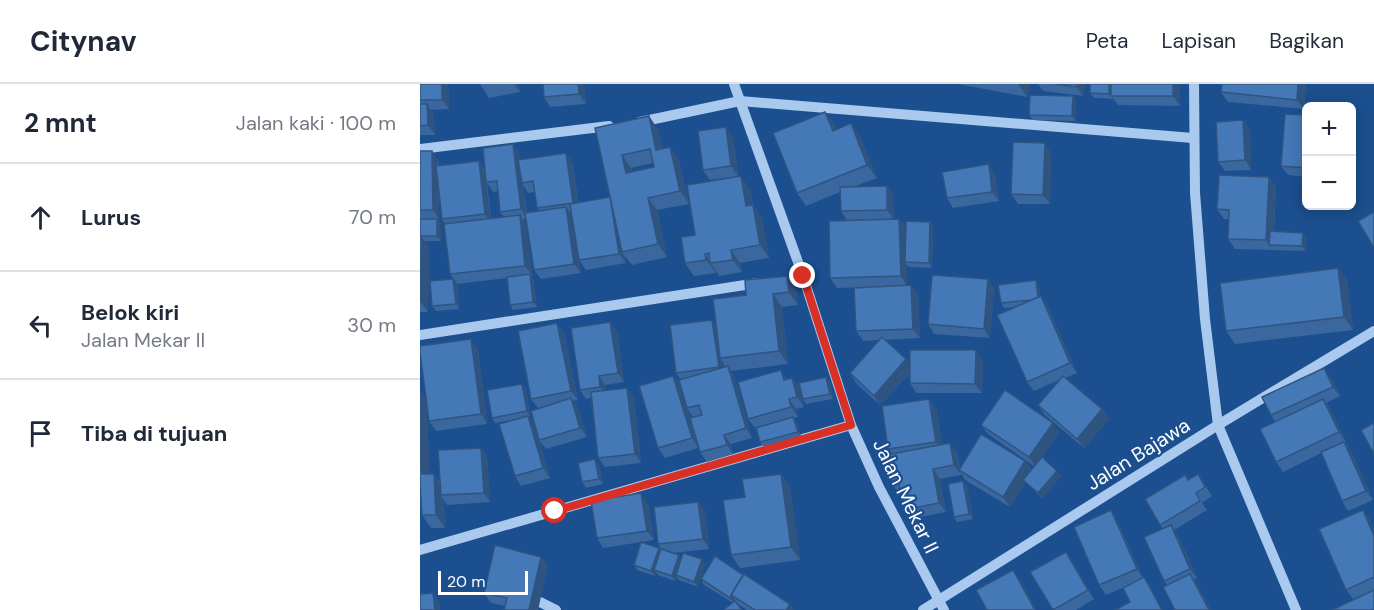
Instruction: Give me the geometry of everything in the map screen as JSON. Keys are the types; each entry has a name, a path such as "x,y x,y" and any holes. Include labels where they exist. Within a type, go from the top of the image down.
{"street":[{"name":"Jalan Mekar II","path":"734,84 797,277 851,425 879,487 941,605"},
{"path":"1194,84 1194,138 1205,319 1218,425 1296,610"},
{"path":"630,123 665,119 740,101 1194,138"},
{"path":"420,149 618,125"},
{"path":"420,335 768,281"},
{"name":"Jalan Bajawa","path":"923,610 941,605 1218,425 1374,331"},
{"path":"420,550 851,425"},
{"path":"540,602 556,610"}],"building":[{"path":"420,84 442,84 442,100 420,100"},
{"path":"543,84 578,84 579,94 544,97"},
{"path":"1055,84 1077,84 1077,87"},
{"path":"1090,84 1109,84 1109,94 1090,93"},
{"path":"1111,84 1173,84 1173,96 1111,96"},
{"path":"1222,84 1298,84 1297,100 1221,92"},
{"path":"1030,95 1073,96 1072,116 1029,115"},
{"path":"420,104 427,104 428,125 420,126"},
{"path":"825,112 833,131 851,123 867,165 797,193 773,133"},
{"path":"1285,114 1302,115 1302,168 1281,166"},
{"path":"649,116 656,150 670,147 680,191 648,198 658,244 622,252 595,128","holes":["650,149 654,167 626,173 622,155"]},
{"path":"1243,120 1245,160 1218,162 1216,122"},
{"path":"726,127 731,166 703,170 698,131"},
{"path":"1013,142 1045,143 1043,195 1011,194"},
{"path":"513,144 521,209 500,212 497,181 486,182 483,148"},
{"path":"420,151 432,151 433,210 420,210"},
{"path":"566,153 573,203 537,208 533,181 522,183 518,160"},
{"path":"479,161 485,214 442,219 436,166"},
{"path":"989,164 992,192 947,198 942,172"},
{"path":"1219,175 1269,177 1266,240 1228,239 1229,210 1217,209"},
{"path":"741,176 746,206 753,205 760,245 731,250 733,260 710,263 709,253 705,254 706,260 685,263 681,237 695,235 687,185"},
{"path":"887,186 887,210 841,211 840,187"},
{"path":"610,197 619,254 579,260 570,204"},
{"path":"566,207 574,264 534,270 525,213"},
{"path":"1374,212 1374,248 1358,221"},
{"path":"520,215 525,266 450,274 444,224"},
{"path":"420,219 437,219 437,236 420,236"},
{"path":"899,219 901,276 830,278 829,221"},
{"path":"906,221 930,222 929,263 905,262"},
{"path":"1270,231 1303,233 1302,246 1269,245"},
{"path":"420,238 422,238 421,302 420,302"},
{"path":"1338,268 1344,317 1226,331 1220,283"},
{"path":"530,274 533,302 510,305 507,277"},
{"path":"932,275 988,279 984,329 928,324"},
{"path":"787,276 789,292 773,294 779,351 720,358 713,299 746,295 745,280"},
{"path":"453,279 456,304 432,306 430,281"},
{"path":"1036,280 1038,297 1032,300 1001,303 998,285"},
{"path":"911,285 913,329 856,331 854,288"},
{"path":"1041,296 1070,363 1027,382 997,315"},
{"path":"712,320 719,367 676,373 670,325"},
{"path":"610,322 618,373 599,376 600,387 580,390 571,328"},
{"path":"557,323 571,391 531,399 518,331"},
{"path":"882,337 906,359 874,396 850,373"},
{"path":"471,339 481,414 429,421 420,346"},
{"path":"910,350 976,350 975,384 910,383"},
{"path":"728,366 746,428 724,435 727,445 700,452 690,418 702,415 699,405 687,408 679,380"},
{"path":"1324,368 1333,387 1271,415 1262,397"},
{"path":"781,370 784,380 792,378 797,397 789,399 791,407 748,419 738,382"},
{"path":"673,376 692,438 658,448 639,386"},
{"path":"1063,376 1102,409 1077,439 1038,405"},
{"path":"826,377 830,394 803,399 799,383"},
{"path":"522,384 527,411 492,418 487,390"},
{"path":"627,388 635,454 598,458 591,392"},
{"path":"1005,390 1053,423 1029,457 981,425"},
{"path":"571,398 580,428 539,440 531,411"},
{"path":"929,399 936,442 888,449 882,406"},
{"path":"1323,399 1339,432 1276,462 1260,429"},
{"path":"528,416 543,468 515,476 499,424"},
{"path":"793,417 798,432 760,442 756,428"},
{"path":"1374,423 1374,454 1361,430"},
{"path":"981,434 1025,461 1003,497 959,470"},
{"path":"1344,442 1366,491 1342,501 1321,452"},
{"path":"950,443 954,465 933,469 939,503 904,510 898,480 891,481 886,455"},
{"path":"420,447 422,474 434,474 436,515 422,515"},
{"path":"481,448 484,493 441,495 438,450"},
{"path":"1042,457 1057,471 1038,493 1023,480"},
{"path":"595,459 599,479 582,482 578,463"},
{"path":"781,474 791,547 731,555 723,500 745,497 742,479"},
{"path":"1198,474 1205,487 1196,493 1200,501 1160,525 1145,499 1185,475 1188,480"},
{"path":"963,481 969,514 954,517 948,484"},
{"path":"641,493 647,531 597,538 591,501"},
{"path":"698,502 703,539 658,544 654,507"},
{"path":"1111,510 1137,569 1099,585 1074,527"},
{"path":"1363,510 1374,536 1374,577 1346,590 1319,529"},
{"path":"1171,525 1190,569 1164,581 1144,537"},
{"path":"641,542 659,548 651,571 634,565"},
{"path":"495,545 541,557 529,610 504,610 507,598 484,593"},
{"path":"661,549 679,555 672,576 654,570"},
{"path":"1066,552 1088,590 1053,610 1030,572"},
{"path":"683,553 702,559 694,582 676,575"},
{"path":"715,556 743,575 730,598 701,579"},
{"path":"1013,570 1035,610 987,610 976,590"},
{"path":"744,574 790,604 786,610 755,610 731,595"},
{"path":"1190,574 1209,610 1175,610 1163,587"},
{"path":"1144,577 1162,610 1115,610 1130,602 1123,588"},
{"path":"1374,590 1374,610 1332,610"},
{"path":"433,593 435,610 420,610 420,594"},
{"path":"735,601 742,610 723,610"}],"route":[{"path":"555,511 851,425 803,276"}]}
